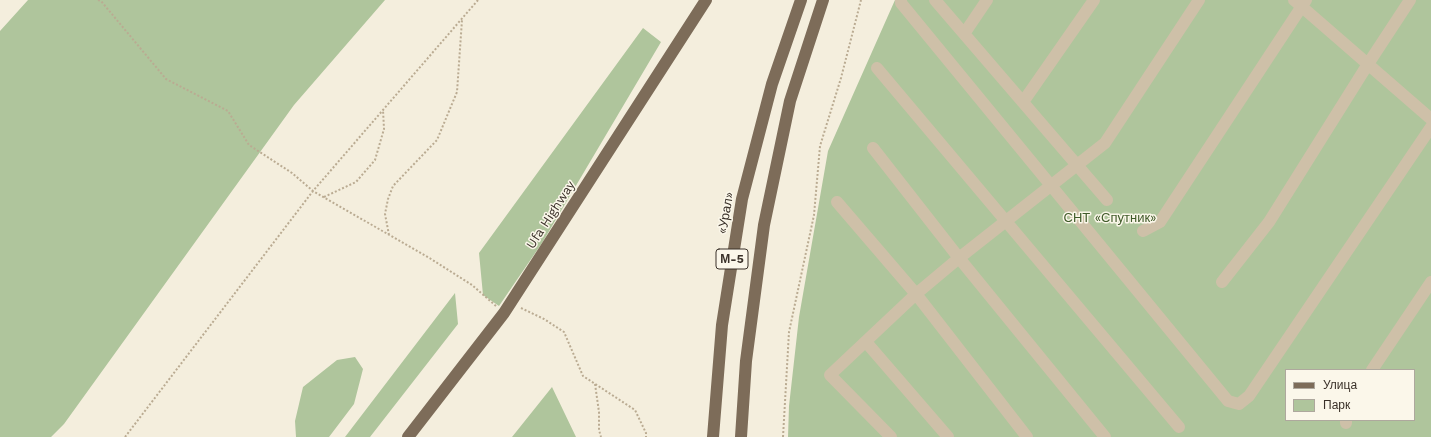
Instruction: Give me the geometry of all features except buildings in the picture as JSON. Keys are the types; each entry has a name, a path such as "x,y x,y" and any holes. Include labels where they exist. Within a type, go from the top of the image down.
{"main road":[{"name":"Ufa Highway","path":"408,437 511,303 706,0"},
{"name":"«Урал»","path":"714,437 722,325 742,199 772,84 801,0"},
{"name":"М-5","path":"741,437 746,361 764,226 790,102 823,0"}],"lane":[{"path":"901,0 900,3 1228,401 1239,404 1250,396 1431,127"},
{"path":"935,0 1108,200"},
{"path":"964,34 987,0"},
{"path":"1023,102 1094,0"},
{"path":"892,437 830,375 916,294 1104,143 1199,0"},
{"path":"1222,282 1269,222 1410,0"},
{"path":"1143,231 1160,222 1301,2 1368,64 1431,119"},
{"path":"877,68 1179,427"},
{"path":"874,148 959,258 1105,437"},
{"path":"837,202 916,294 1027,437"},
{"path":"1373,369 1431,282"},
{"path":"866,342 948,437"}],"path":[{"path":"98,0 101,1 166,79 228,111 249,145 292,173 313,191 431,259 472,285 504,313"},
{"path":"125,437 313,191 478,0"},
{"path":"783,437 789,332 814,215 820,146 841,78 862,0"},
{"path":"389,235 385,214 388,199 393,186 437,140 458,92 462,18"},
{"path":"324,197 356,182 375,160 384,129 383,110"},
{"path":"511,303 544,318 564,332 583,376 635,410 646,433 646,437"},
{"path":"595,384 601,437"}],"green space":[{"path":"28,0 385,0 294,105 64,424 51,437 0,437 0,31"},
{"name":"СНТ «Спутник»","path":"895,0 1431,0 1431,437 788,437 789,406 799,317 828,151"},
{"path":"643,28 661,42 542,243 499,306 483,295 479,253"},
{"path":"455,293 458,324 370,437 345,437"},
{"path":"355,357 363,369 354,404 329,437 296,437 295,421 303,387 337,360"},
{"path":"552,387 576,437 512,437"}]}
